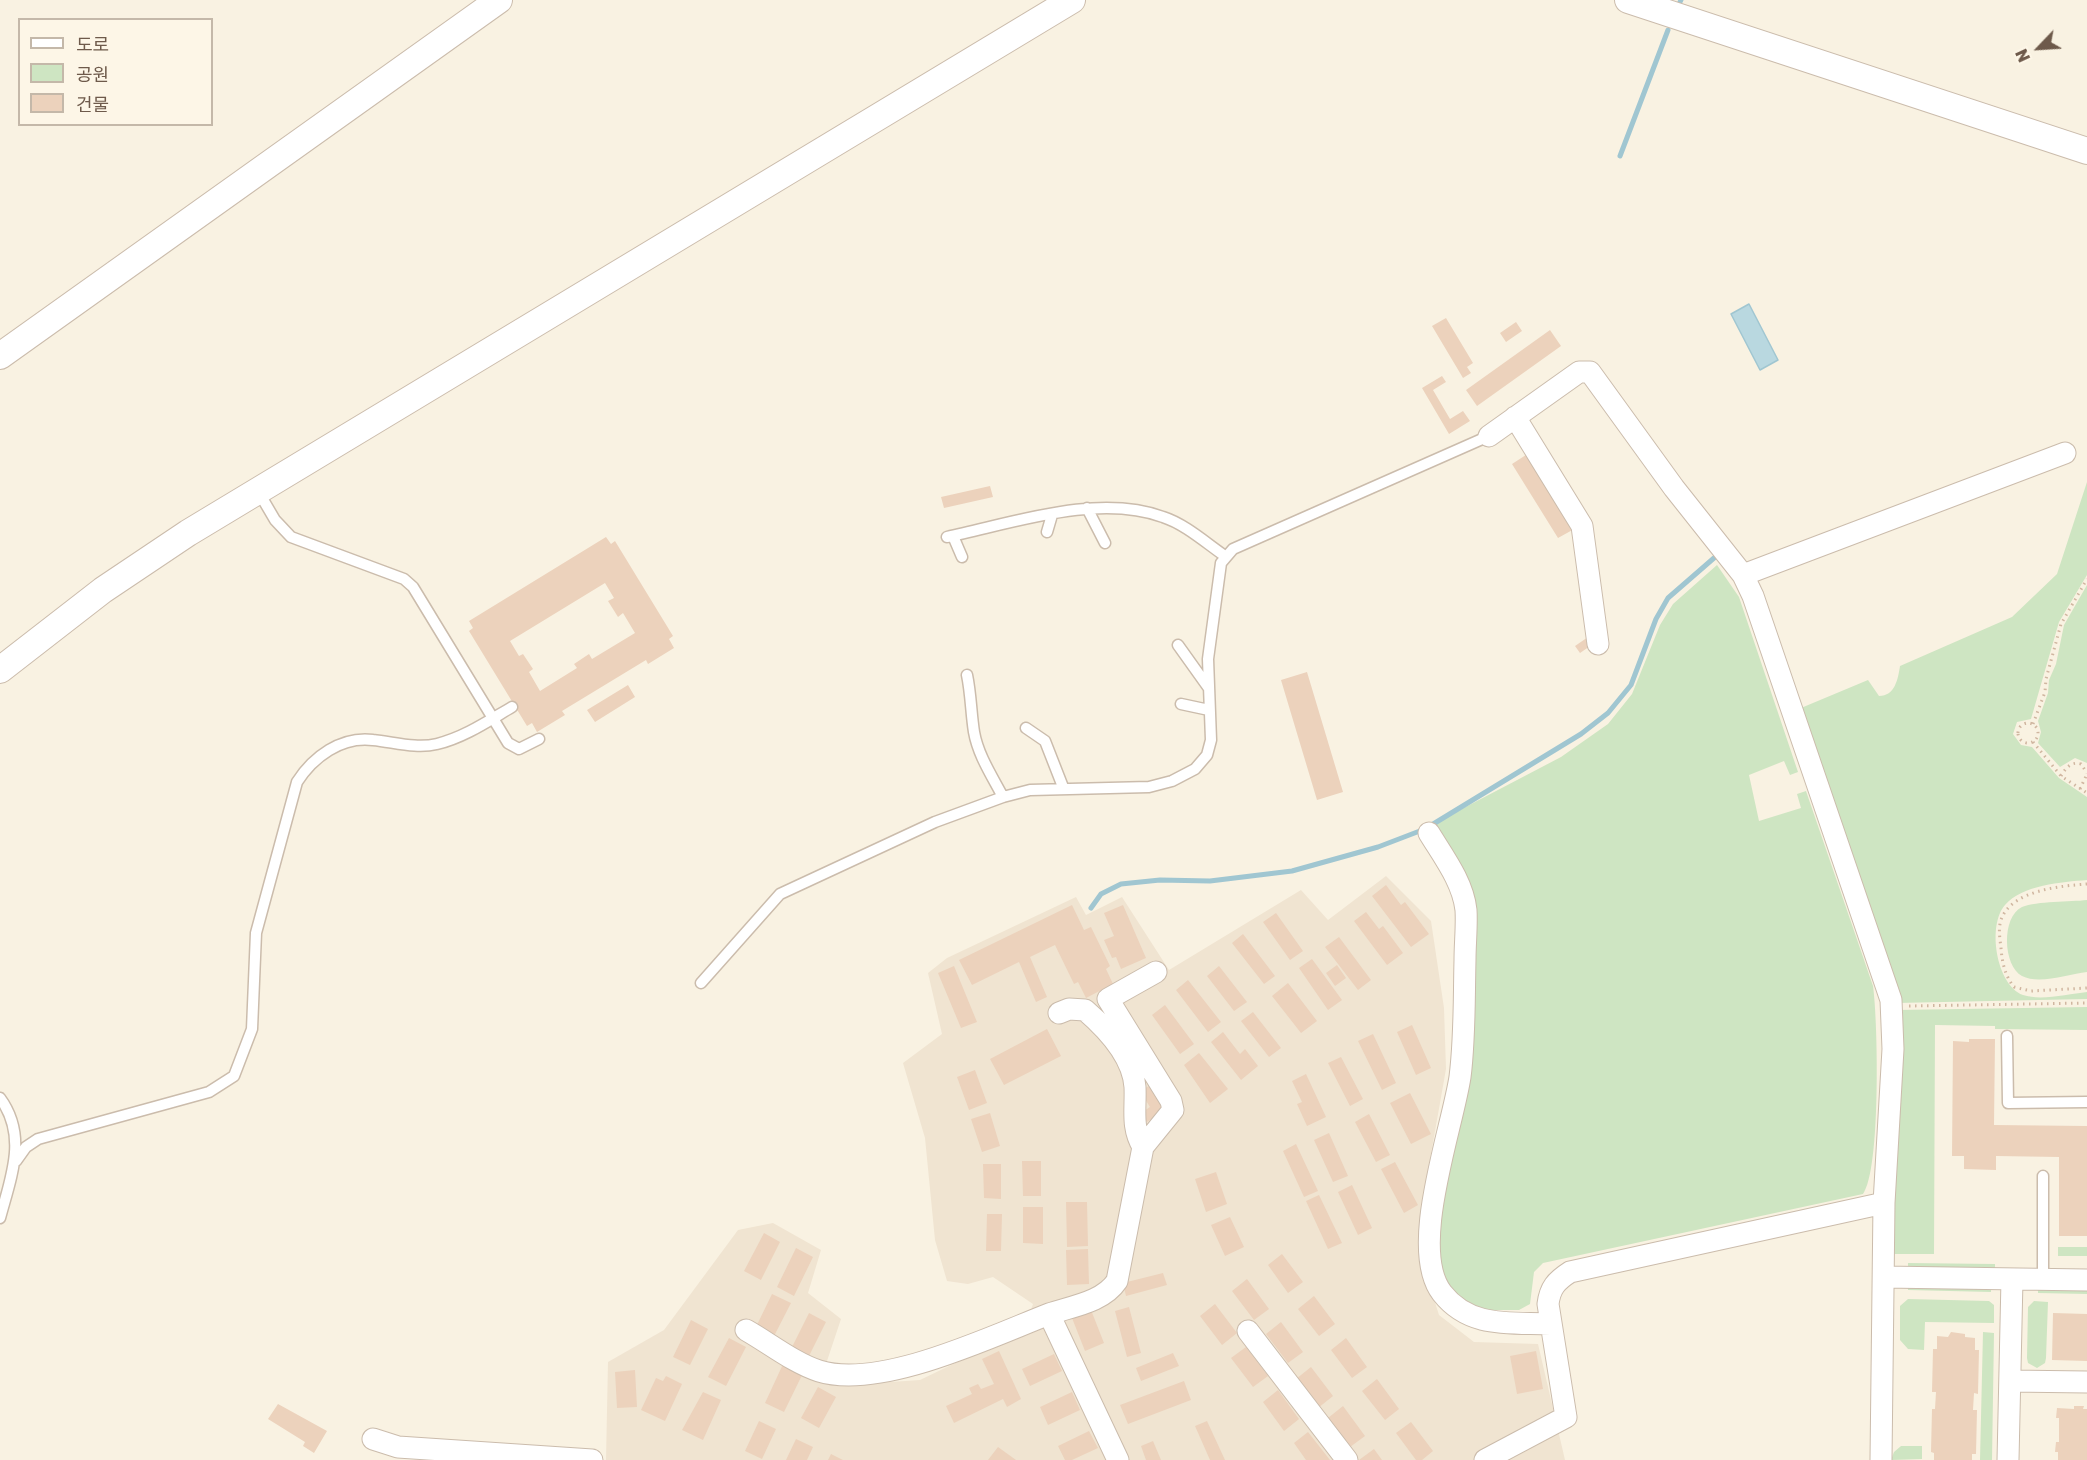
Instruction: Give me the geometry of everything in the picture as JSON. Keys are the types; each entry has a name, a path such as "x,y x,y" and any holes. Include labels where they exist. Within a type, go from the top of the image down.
{"street":[{"path":"0,356 499,0"},
{"path":"0,670 103,590 258,491 1072,0"},
{"path":"1628,0 2087,151"},
{"path":"1489,436 1579,372 1590,372 1674,488 1743,575 1807,750 1886,981 1892,1006 1893,1049 1884,1203 1881,1460"},
{"path":"1515,417 1582,526 1598,644"},
{"path":"1743,575 2065,453"},
{"path":"1429,833 1460,886 1466,909 1465,1008 1460,1078 1441,1163 1429,1247 1430,1270 1442,1293 1458,1309 1479,1320 1551,1324"},
{"path":"746,1330 817,1370 838,1375 901,1368 1101,1297 1111,1290 1117,1281 1143,1147 1161,1124 1171,1116 1173,1110 1171,1101 1108,999 1156,972"},
{"path":"1059,1013 1069,1009 1085,1010 1111,1038 1129,1063 1135,1086 1134,1127 1143,1147"},
{"path":"1485,1460 1566,1418 1548,1304 1550,1291 1559,1279 1570,1272 1884,1203"},
{"path":"1884,1277 2087,1280"},
{"path":"2008,1460 2012,1279"},
{"path":"1049,1314 1118,1460"},
{"path":"1248,1331 1347,1460"},
{"path":"2010,1381 2087,1382"},
{"path":"373,1439 398,1448 592,1460"}],"lane":[{"path":"701,983 780,894 935,822 1003,797 1030,790 1063,787 1149,787 1172,781 1195,769 1207,755 1211,740 1208,659 1221,563 1225,556 1264,535 1489,436"},
{"path":"258,491 274,520 291,537 397,576 412,587 513,747 519,749 539,739"},
{"path":"962,557 950,537 1097,506 1135,509 1165,517 1225,556"},
{"path":"1087,508 1106,543"},
{"path":"1047,532 1052,515"},
{"path":"1178,645 1209,687"},
{"path":"967,675 976,739 981,755 1003,797"},
{"path":"1180,704 1209,710"},
{"path":"16,1161 26,1147 38,1139 209,1092 234,1076 252,1029 256,933 297,782 307,766 322,754 357,740 414,746 436,745 460,737 512,707"},
{"path":"1026,728 1045,741 1063,787"},
{"path":"2007,1036 2008,1103 2087,1102"},
{"path":"0,1098 17,1136 16,1161 0,1218"},
{"path":"2043,1176 2043,1280"}],"path":[{"path":"2033,724 2046,692 2046,679 2061,624 2087,579"},
{"path":"2033,724 2022,724 2017,733 2022,742 2033,742"},
{"path":"2033,724 2038,733 2033,742"},
{"path":"2033,742 2061,776 2087,793"},
{"path":"2061,776 2070,765 2081,764 2087,774 2080,789"},
{"path":"2087,884 2040,892 2016,902 2003,915 2000,936 2006,974 2014,987 2031,991 2087,988"},
{"path":"1892,1006 2087,1003"}],"shaded area":[{"path":"1386,876 1431,921 1444,1008 1446,1069 1429,1165 1418,1249 1439,1315 1474,1342 1538,1344 1565,1460 606,1460 608,1362 664,1330 738,1230 773,1223 821,1250 808,1293 841,1319 821,1379 846,1385 920,1380 1024,1330 1033,1304 993,1277 968,1284 947,1281 935,1240 925,1138 903,1063 942,1034 928,973 947,958 1076,897 1086,915 1122,897 1169,970 1301,890 1328,920"}],"green space":[{"path":"2087,482 2087,575 2059,622 2031,719 2017,722 2013,734 2021,745 2032,747 2059,778 2087,797 2087,880 2043,886 2012,898 1999,914 1996,940 1997,954 2006,980 2023,995 2038,997 2087,992 2087,999 1896,1003 1801,708 1868,680 1879,696 1889,693 1895,686 1900,666 2012,617 2057,574"},
{"path":"1717,565 1739,597 1798,772 1790,775 1784,761 1749,775 1759,821 1801,808 1797,794 1806,791 1873,986 1877,1094 1869,1180 1863,1194 1543,1263 1534,1272 1530,1304 1519,1310 1480,1310 1448,1290 1435,1248 1470,958 1433,824 1561,757 1608,724 1632,694 1660,625 1673,604"},
{"path":"2087,585 2087,763 2075,758 2060,767 2038,743 2041,732 2038,721 2048,693 2049,680 2056,664 2064,625"},
{"path":"2087,900 2087,972 2037,979 2022,976 2016,971 2011,962 2007,942 2010,921 2015,912 2022,907 2036,904"},
{"path":"2087,1007 2087,1030 1995,1029 1995,1026 1935,1025 1934,1254 1888,1254 1897,1010"},
{"path":"2058,1247 2087,1247 2087,1256 2058,1256"},
{"path":"1908,1263 1995,1264 1995,1269 1908,1267"},
{"path":"1908,1287 1991,1288 1991,1292 1908,1290"},
{"path":"2038,1289 2087,1290 2087,1294 2038,1293"},
{"path":"1908,1299 1989,1301 1994,1305 1994,1323 1925,1322 1924,1350 1908,1349 1900,1340 1900,1306"},
{"path":"2034,1301 2048,1302 2046,1358 2045,1363 2037,1368 2028,1363 2027,1358 2028,1307"},
{"path":"1983,1332 1994,1333 1992,1460 1980,1460"},
{"path":"1901,1446 1922,1446 1922,1459 1891,1460 1894,1452"}],"water":[{"path":"1749,304 1778,360 1760,370 1731,314"}],"building":[{"path":"1446,318 1473,363 1467,367 1471,373 1463,378 1432,326"},
{"path":"1516,322 1522,331 1506,342 1500,333"},
{"path":"1550,330 1561,346 1477,406 1466,390"},
{"path":"1442,376 1446,382 1433,390 1450,419 1463,411 1470,421 1449,434 1422,388"},
{"path":"1529,453 1576,528 1558,538 1512,464"},
{"path":"990,486 993,497 944,508 941,497"},
{"path":"606,537 611,544 615,541 673,636 669,639 674,648 648,664 646,660 562,711 565,715 537,732 532,723 527,726 469,631 473,628 469,621","holes":["605,583 614,598 608,601 618,617 623,613 635,633 592,659 589,654 574,664 577,668 540,691 529,672 533,669 523,654 519,656 510,641"]},
{"path":"1591,635 1596,642 1580,653 1575,646"},
{"path":"1307,672 1343,792 1317,800 1281,680"},
{"path":"628,685 635,697 595,722 587,710"},
{"path":"1386,885 1401,905 1405,902 1429,934 1411,947 1372,896"},
{"path":"1072,905 1084,930 1091,927 1110,966 1106,969 1113,984 1086,998 1078,982 1074,984 1055,945 1030,957 1047,997 1036,1002 1019,962 972,985 959,960"},
{"path":"1123,905 1146,958 1121,969 1116,957 1112,958 1104,940 1114,936 1104,913"},
{"path":"1366,912 1379,929 1383,926 1403,953 1387,965 1354,921"},
{"path":"1276,913 1303,951 1290,960 1263,922"},
{"path":"1243,934 1275,976 1264,984 1232,943"},
{"path":"1339,937 1371,980 1358,990 1325,947"},
{"path":"1312,959 1342,1000 1328,1010 1299,968"},
{"path":"1337,965 1346,978 1335,986 1326,973"},
{"path":"954,966 977,1022 961,1028 938,973"},
{"path":"1219,966 1247,1002 1234,1011 1207,976"},
{"path":"1188,980 1221,1022 1208,1032 1176,990"},
{"path":"1288,983 1317,1021 1301,1033 1272,996"},
{"path":"1165,1005 1194,1044 1180,1054 1152,1015"},
{"path":"1253,1012 1281,1048 1269,1057 1241,1021"},
{"path":"1412,1025 1431,1068 1416,1075 1397,1032"},
{"path":"1047,1029 1061,1056 1004,1085 990,1059"},
{"path":"1223,1032 1240,1054 1245,1049 1258,1066 1241,1080 1211,1042"},
{"path":"1373,1034 1396,1083 1382,1090 1358,1041"},
{"path":"1969,1039 1995,1039 1994,1125 2087,1126 2087,1236 2059,1236 2059,1157 1996,1156 1996,1170 1964,1169 1964,1156 1952,1156 1953,1041 1969,1042"},
{"path":"1199,1053 1228,1089 1210,1103 1184,1065"},
{"path":"1341,1057 1363,1099 1350,1106 1328,1063"},
{"path":"975,1070 987,1103 969,1110 957,1077"},
{"path":"1306,1074 1326,1117 1307,1126 1297,1104 1302,1102 1292,1081"},
{"path":"1149,1086 1164,1110 1147,1122 1141,1113 1150,1107 1140,1091"},
{"path":"1410,1093 1431,1134 1411,1144 1390,1103"},
{"path":"990,1113 1000,1146 982,1152 971,1119"},
{"path":"1369,1114 1390,1155 1376,1162 1355,1122"},
{"path":"1329,1133 1348,1176 1333,1182 1314,1140"},
{"path":"1296,1144 1318,1191 1304,1197 1283,1151"},
{"path":"1022,1161 1041,1161 1041,1196 1023,1196"},
{"path":"1395,1162 1418,1205 1404,1213 1381,1169"},
{"path":"983,1164 1001,1164 1001,1199 984,1198"},
{"path":"1216,1172 1227,1204 1206,1212 1195,1179"},
{"path":"1352,1185 1372,1228 1358,1235 1338,1192"},
{"path":"1319,1195 1342,1243 1328,1249 1306,1201"},
{"path":"1066,1202 1087,1202 1088,1246 1067,1247"},
{"path":"1023,1207 1043,1207 1043,1244 1023,1243"},
{"path":"987,1214 1002,1214 1001,1251 986,1251"},
{"path":"1230,1217 1244,1247 1225,1256 1211,1225"},
{"path":"764,1233 780,1242 761,1280 744,1271"},
{"path":"796,1248 813,1257 794,1296 777,1287"},
{"path":"1088,1249 1089,1284 1067,1285 1066,1250"},
{"path":"1282,1254 1303,1282 1288,1293 1268,1265"},
{"path":"1163,1273 1167,1285 1126,1296 1123,1283"},
{"path":"1247,1279 1269,1309 1254,1320 1232,1291"},
{"path":"772,1294 791,1303 772,1340 754,1331"},
{"path":"1314,1296 1335,1324 1319,1336 1298,1309"},
{"path":"1215,1304 1237,1333 1222,1345 1200,1316"},
{"path":"1129,1307 1141,1353 1127,1357 1115,1311"},
{"path":"1091,1310 1104,1343 1085,1351 1072,1318"},
{"path":"809,1313 826,1322 807,1360 790,1351"},
{"path":"2053,1313 2087,1314 2087,1361 2052,1360"},
{"path":"691,1320 708,1329 690,1365 673,1357"},
{"path":"1281,1322 1303,1352 1288,1363 1266,1334"},
{"path":"1951,1332 1975,1338 1975,1350 1979,1350 1978,1394 1974,1393 1973,1410 1977,1410 1976,1454 1972,1454 1972,1460 1934,1460 1934,1453 1931,1452 1932,1409 1935,1409 1936,1392 1932,1392 1933,1349 1937,1349 1937,1336 1948,1337"},
{"path":"729,1338 746,1347 726,1386 708,1377"},
{"path":"1346,1338 1367,1367 1352,1378 1331,1350"},
{"path":"1246,1347 1268,1376 1253,1387 1231,1358"},
{"path":"999,1351 1021,1399 1007,1407 1003,1399 954,1423 946,1406 972,1394 969,1388 978,1384 981,1389 994,1384 982,1359"},
{"path":"1536,1351 1543,1389 1517,1394 1510,1356"},
{"path":"1173,1353 1179,1366 1141,1381 1136,1368"},
{"path":"1054,1354 1062,1371 1030,1386 1022,1369"},
{"path":"784,1362 804,1371 784,1412 765,1403"},
{"path":"1311,1367 1333,1396 1318,1408 1296,1379"},
{"path":"635,1370 637,1407 617,1408 615,1372"},
{"path":"666,1376 682,1384 665,1421 641,1410 656,1378 663,1381"},
{"path":"1377,1379 1399,1409 1385,1420 1362,1391"},
{"path":"1184,1381 1191,1400 1128,1424 1120,1405"},
{"path":"818,1387 836,1397 819,1428 801,1418"},
{"path":"1278,1390 1299,1419 1284,1431 1263,1402"},
{"path":"703,1392 721,1400 703,1440 682,1430"},
{"path":"1072,1392 1080,1410 1048,1425 1040,1407"},
{"path":"278,1404 327,1431 314,1453 303,1446 305,1442 268,1419"},
{"path":"1343,1406 1365,1436 1350,1447 1328,1418"},
{"path":"2074,1406 2084,1406 2083,1409 2087,1409 2087,1460 2058,1460 2058,1452 2055,1452 2056,1442 2059,1442 2057,1408 2074,1409"},
{"path":"759,1421 776,1429 762,1459 745,1451"},
{"path":"1207,1421 1225,1460 1210,1460 1195,1426"},
{"path":"1411,1422 1433,1451 1422,1460 1416,1460 1396,1433"},
{"path":"1089,1431 1098,1448 1072,1460 1065,1460 1058,1446"},
{"path":"1308,1432 1330,1460 1306,1460 1294,1443"},
{"path":"796,1439 813,1447 807,1460 786,1460"},
{"path":"1153,1441 1161,1460 1146,1460 1141,1446"},
{"path":"998,1447 1016,1460 988,1460"},
{"path":"1374,1449 1382,1460 1359,1460"},
{"path":"831,1454 843,1460 828,1460"}],"waterway":[{"path":"1678,6 1681,0"},
{"path":"1620,156 1668,30"},
{"path":"1091,908 1101,894 1121,884 1160,880 1210,881 1292,871 1378,847 1425,829 1581,734 1608,713 1631,685 1656,619 1668,598 1714,558"}]}
